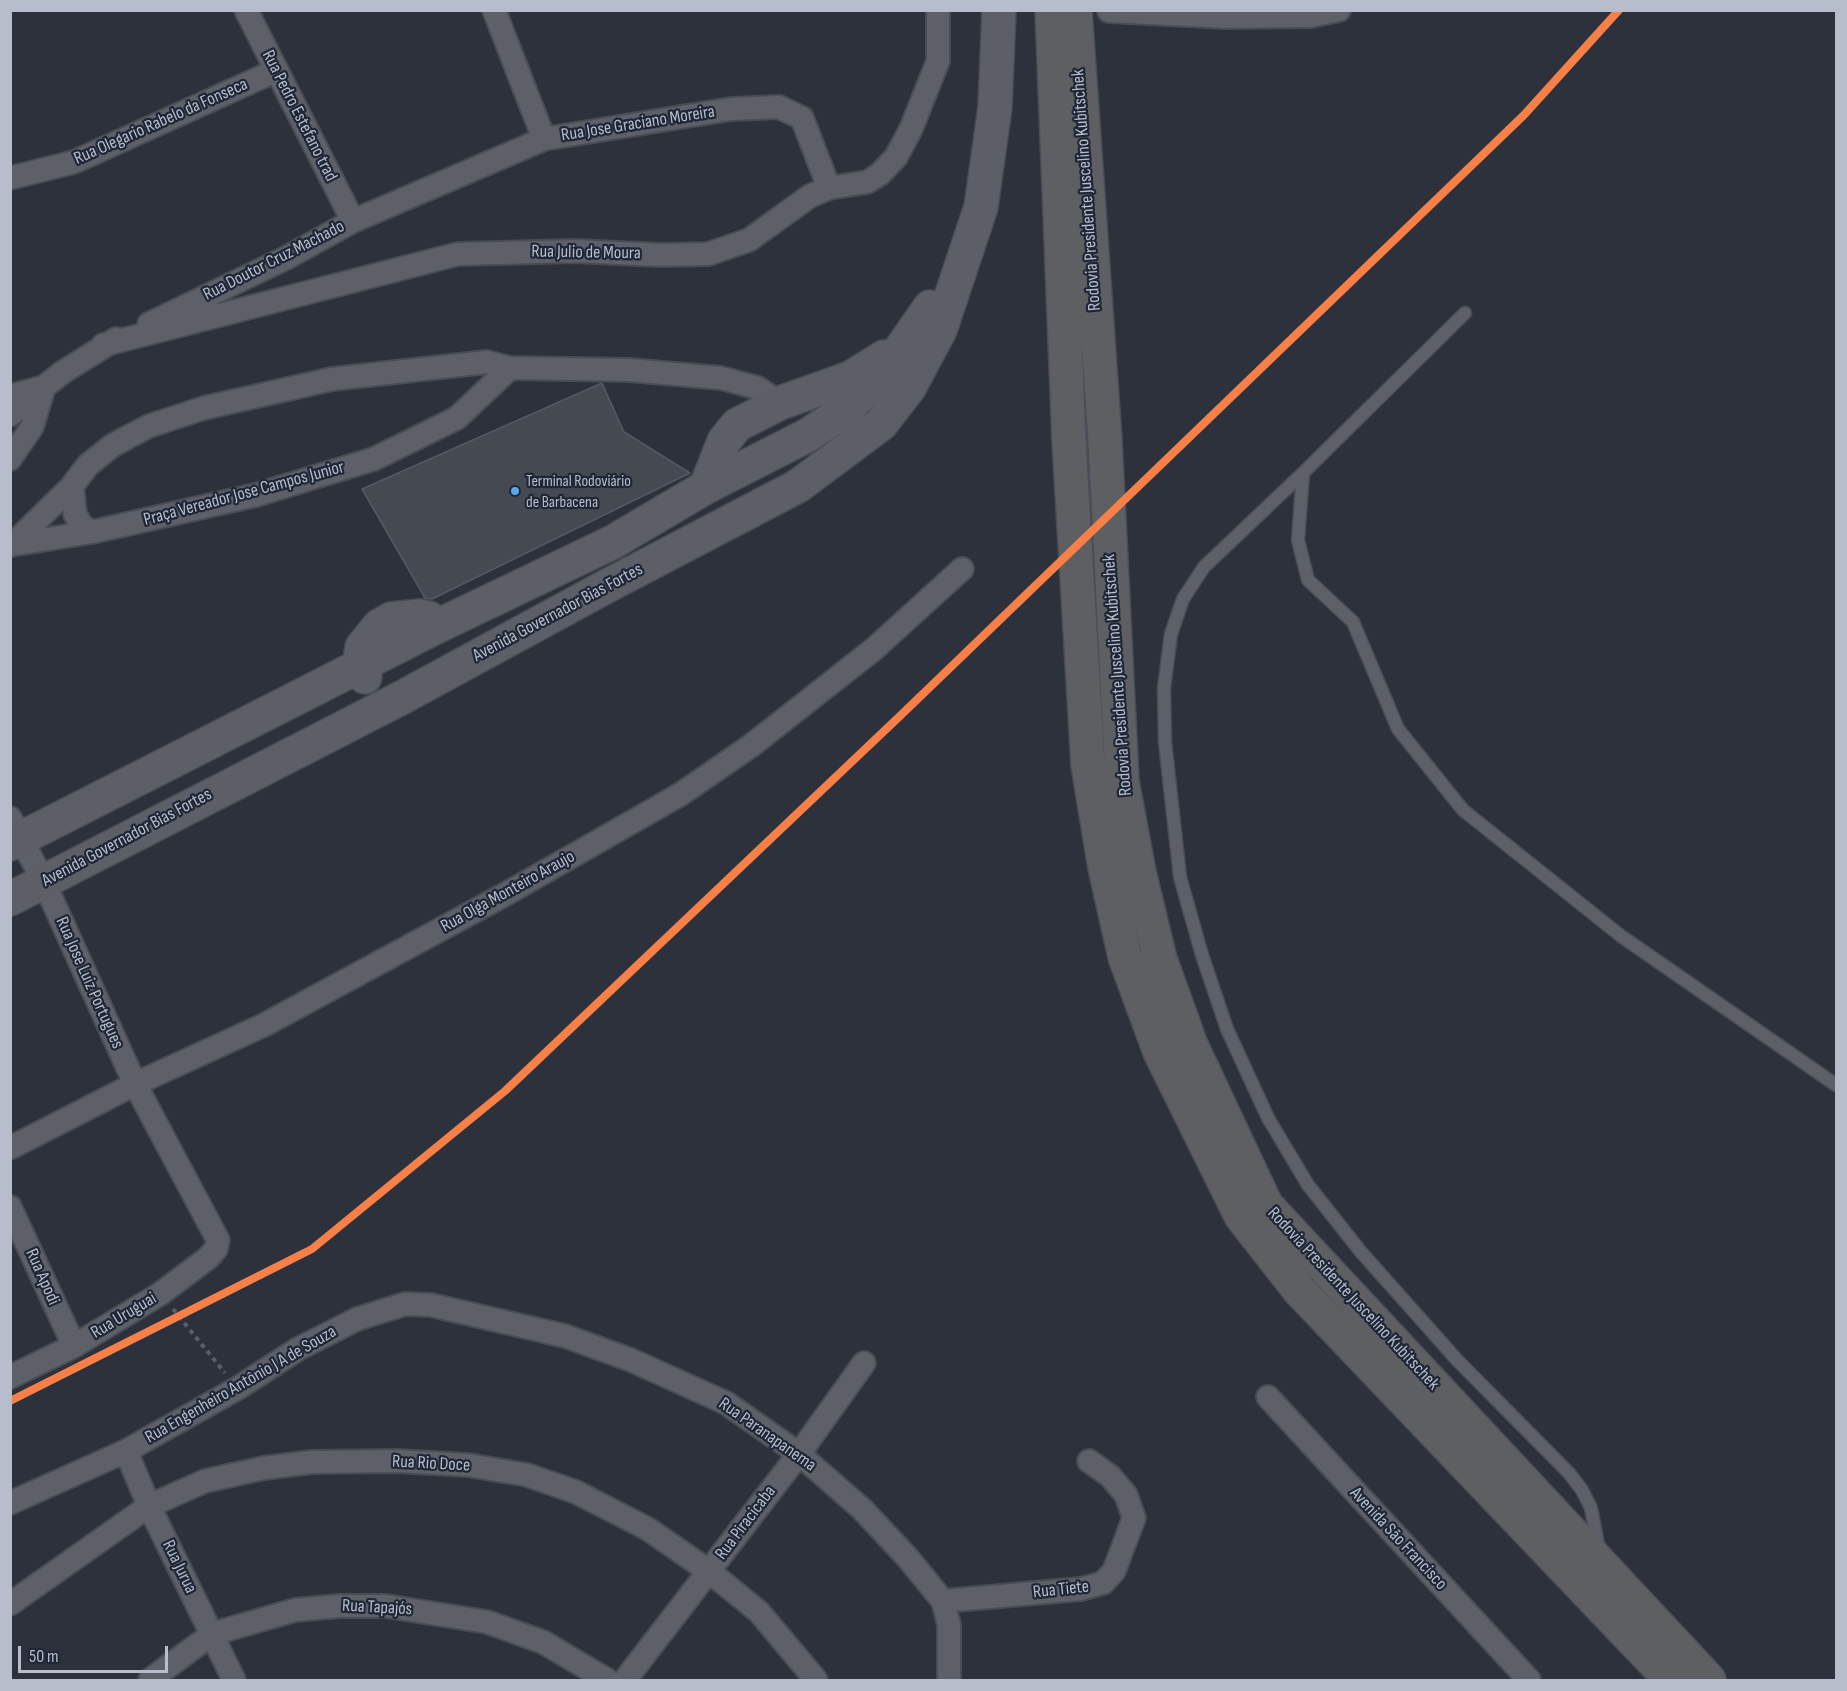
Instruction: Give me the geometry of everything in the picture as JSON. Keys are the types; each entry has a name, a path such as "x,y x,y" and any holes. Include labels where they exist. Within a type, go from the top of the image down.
{"highway":[{"name":"Rodovia Presidente Juscelino Kubitschek","path":"1068,14 1106,440 1114,664 1122,781 1139,872 1160,959 1191,1045 1266,1205 1600,1566 1709,1680"},
{"name":"Rodovia Presidente Juscelino Kubitschek","path":"1068,14 1069,441 1081,673 1088,765 1105,868 1125,957 1160,1052 1240,1216 1299,1290 1671,1680"}],"main road":[{"name":"Avenida Governador Bias Fortes","path":"10,899 403,697 798,486 881,424 909,388 939,330 981,207 995,107 999,10"},
{"name":"Avenida Governador Bias Fortes","path":"14,834 110,796 438,626 613,542 706,487 808,435 864,394 906,344 938,294 981,207"},
{"path":"706,487 724,441 737,425 780,403 850,378 906,344"},
{"path":"780,403 801,420 812,452 807,470 798,486"},
{"path":"359,667 377,688 403,697"}],"street":[{"name":"Rua Pedro Estefano trad","path":"246,10 353,221"},
{"path":"494,10 544,139"},
{"name":"Rua Julio de Moura","path":"104,345 458,254 575,251 708,254 749,240 790,209 829,188 867,182 880,174 896,157 911,129 938,61 938,10"},
{"path":"1068,14 1109,11 1227,17 1310,16 1339,10"},
{"name":"Rua Olegario Rabelo da Fonseca","path":"10,178 74,162 275,71"},
{"name":"Rua Jose Graciano Moreira","path":"544,139 731,109 779,107 802,118 829,188"},
{"name":"Rua Doutor Cruz Machado","path":"10,396 44,387 104,345 286,258 353,221 544,139"},
{"name":"Praça Vereador Jose Campos Junior","path":"11,545 72,486 88,465 113,445 149,426 204,408 332,379 465,362 488,362 510,368 629,370 721,378 758,388 780,403"},
{"name":"Praça Vereador Jose Campos Junior","path":"11,545 92,532 256,495 374,459 457,418 510,368"},
{"path":"10,415 44,387"},
{"path":"10,459 32,427 44,387"},
{"path":"72,486 75,514 82,526 92,532"},
{"name":"Rua Olga Monteiro Araujo","path":"10,1148 135,1084 264,1025 504,895 681,794 752,745 874,650 962,569"},
{"name":"Rua Jose Luiz Portugues","path":"14,834 44,882 135,1084 218,1235"},
{"name":"Rua Apodi","path":"10,1207 74,1346"},
{"name":"Rua Uruguai","path":"10,1377 74,1346 160,1294 208,1258 216,1249 218,1235"},
{"name":"Rua Engenheiro Antônio J A de Souza","path":"10,1503 126,1451 238,1388 298,1349 383,1308 405,1304 431,1305 479,1314"},
{"name":"Rua Paranapanema","path":"479,1314 566,1336 680,1381 726,1403 799,1454 862,1509 907,1557 943,1601"},
{"name":"Rua Piracicaba","path":"625,1680 799,1454 864,1363"},
{"name":"Avenida São Francisco","path":"1268,1397 1529,1680"},
{"name":"Rua Jurua","path":"126,1451 149,1506 234,1680"},
{"name":"Rua Rio Doce","path":"10,1604 149,1506 206,1481 293,1464 397,1461 468,1465 527,1474 576,1492 648,1529 710,1572 759,1612 816,1680"},
{"name":"Rua Tiete","path":"943,1601 1082,1589 1103,1583 1114,1571 1134,1518 1126,1495 1116,1482 1089,1461"},
{"path":"943,1601 949,1625 949,1680"},
{"name":"Rua Tapajós","path":"150,1680 212,1634 295,1610 339,1606 407,1609 487,1622 543,1641 607,1680"}],"lane":[{"path":"1466,313 1303,474 1204,567 1183,599 1171,634 1164,688 1165,742 1180,877 1202,955 1227,1029 1268,1118 1308,1185 1361,1252 1458,1361 1575,1481 1591,1508 1598,1536 1600,1566"},
{"path":"1303,474 1298,540 1308,580 1353,622 1398,729 1463,810 1622,936 1836,1085"}],"path":[{"path":"178,1302 171,1308 238,1388"}],"building":[{"name":"Terminal Rodoviário de Barbacena","path":"602,383 624,432 690,473 432,599 425,598 362,489"}],"transit line":[{"path":"10,1401 312,1249 505,1091 901,715 1524,115 1619,10"}],"place":[{"name":"Terminal Rodoviário de Barbacena","path":"515,491"}]}
